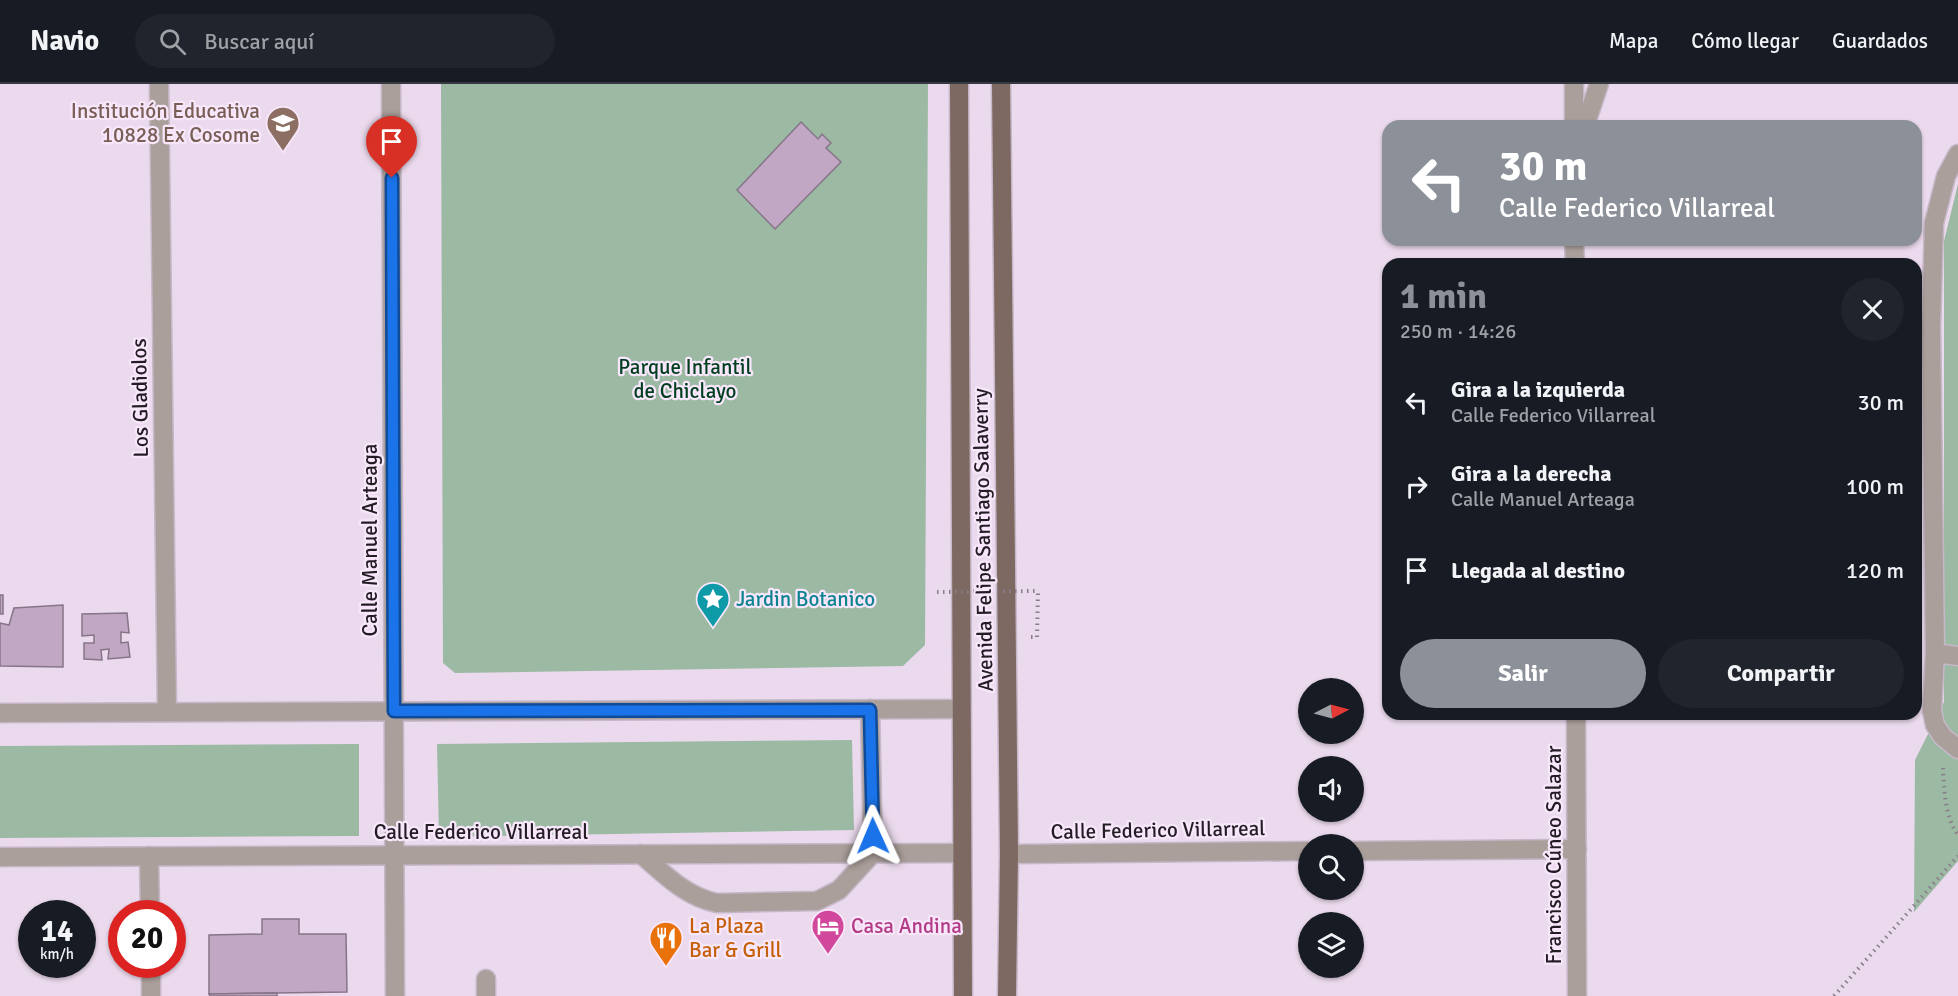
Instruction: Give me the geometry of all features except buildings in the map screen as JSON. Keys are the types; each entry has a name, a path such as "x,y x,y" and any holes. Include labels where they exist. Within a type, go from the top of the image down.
{"main road":[{"name":"Avenida Felipe Santiago Salaverry","path":"959,84 963,996"},
{"name":"Avenida Felipe Santiago Salaverry","path":"1001,84 1009,854 1007,996"}],"street":[{"name":"Los Gladiolos","path":"159,84 167,712"},
{"name":"Calle Manuel Arteaga","path":"391,84 394,996"},
{"path":"1574,84 1574,120"},
{"path":"1587,120 1599,84"},
{"path":"1958,154 1946,176 1934,223 1924,327 1935,653 1932,711 1935,725 1943,737 1958,749"},
{"path":"1935,653 1958,656"},
{"path":"0,713 961,709"},
{"path":"641,854 675,884 702,900 717,903 817,901 839,890 873,853 870,710"},
{"name":"Francisco Cúneo Salazar","path":"1576,720 1577,996"},
{"path":"1364,851 1576,849"},
{"name":"Calle Federico Villarreal","path":"1009,854 1298,851"},
{"name":"Calle Federico Villarreal","path":"0,857 962,853"},
{"path":"150,856 150,900"},
{"path":"151,978 151,996"}],"path":[{"path":"937,592 1038,591 1037,637"},
{"path":"1943,737 1946,801 1958,835"},
{"path":"1833,996 1958,856"}],"green space":[{"name":"Parque Infantil de Chiclayo","path":"441,84 928,84 925,645 903,666 455,673 443,663"},
{"path":"1958,184 1958,861 1914,912 1915,760 1944,702 1944,241"},
{"path":"852,740 854,830 439,837 437,744"},
{"path":"359,744 359,836 0,838 0,746"}],"place":[{"name":"Institución Educativa 10828 Ex Cosome","path":"283,152"},
{"name":"Jardin Botanico","path":"713,628"},
{"name":"Casa Andina","path":"828,955"},
{"name":"La Plaza Bar & Grill","path":"666,967"}],"route":[{"path":"392,178 394,711 870,710 873,836"}]}
